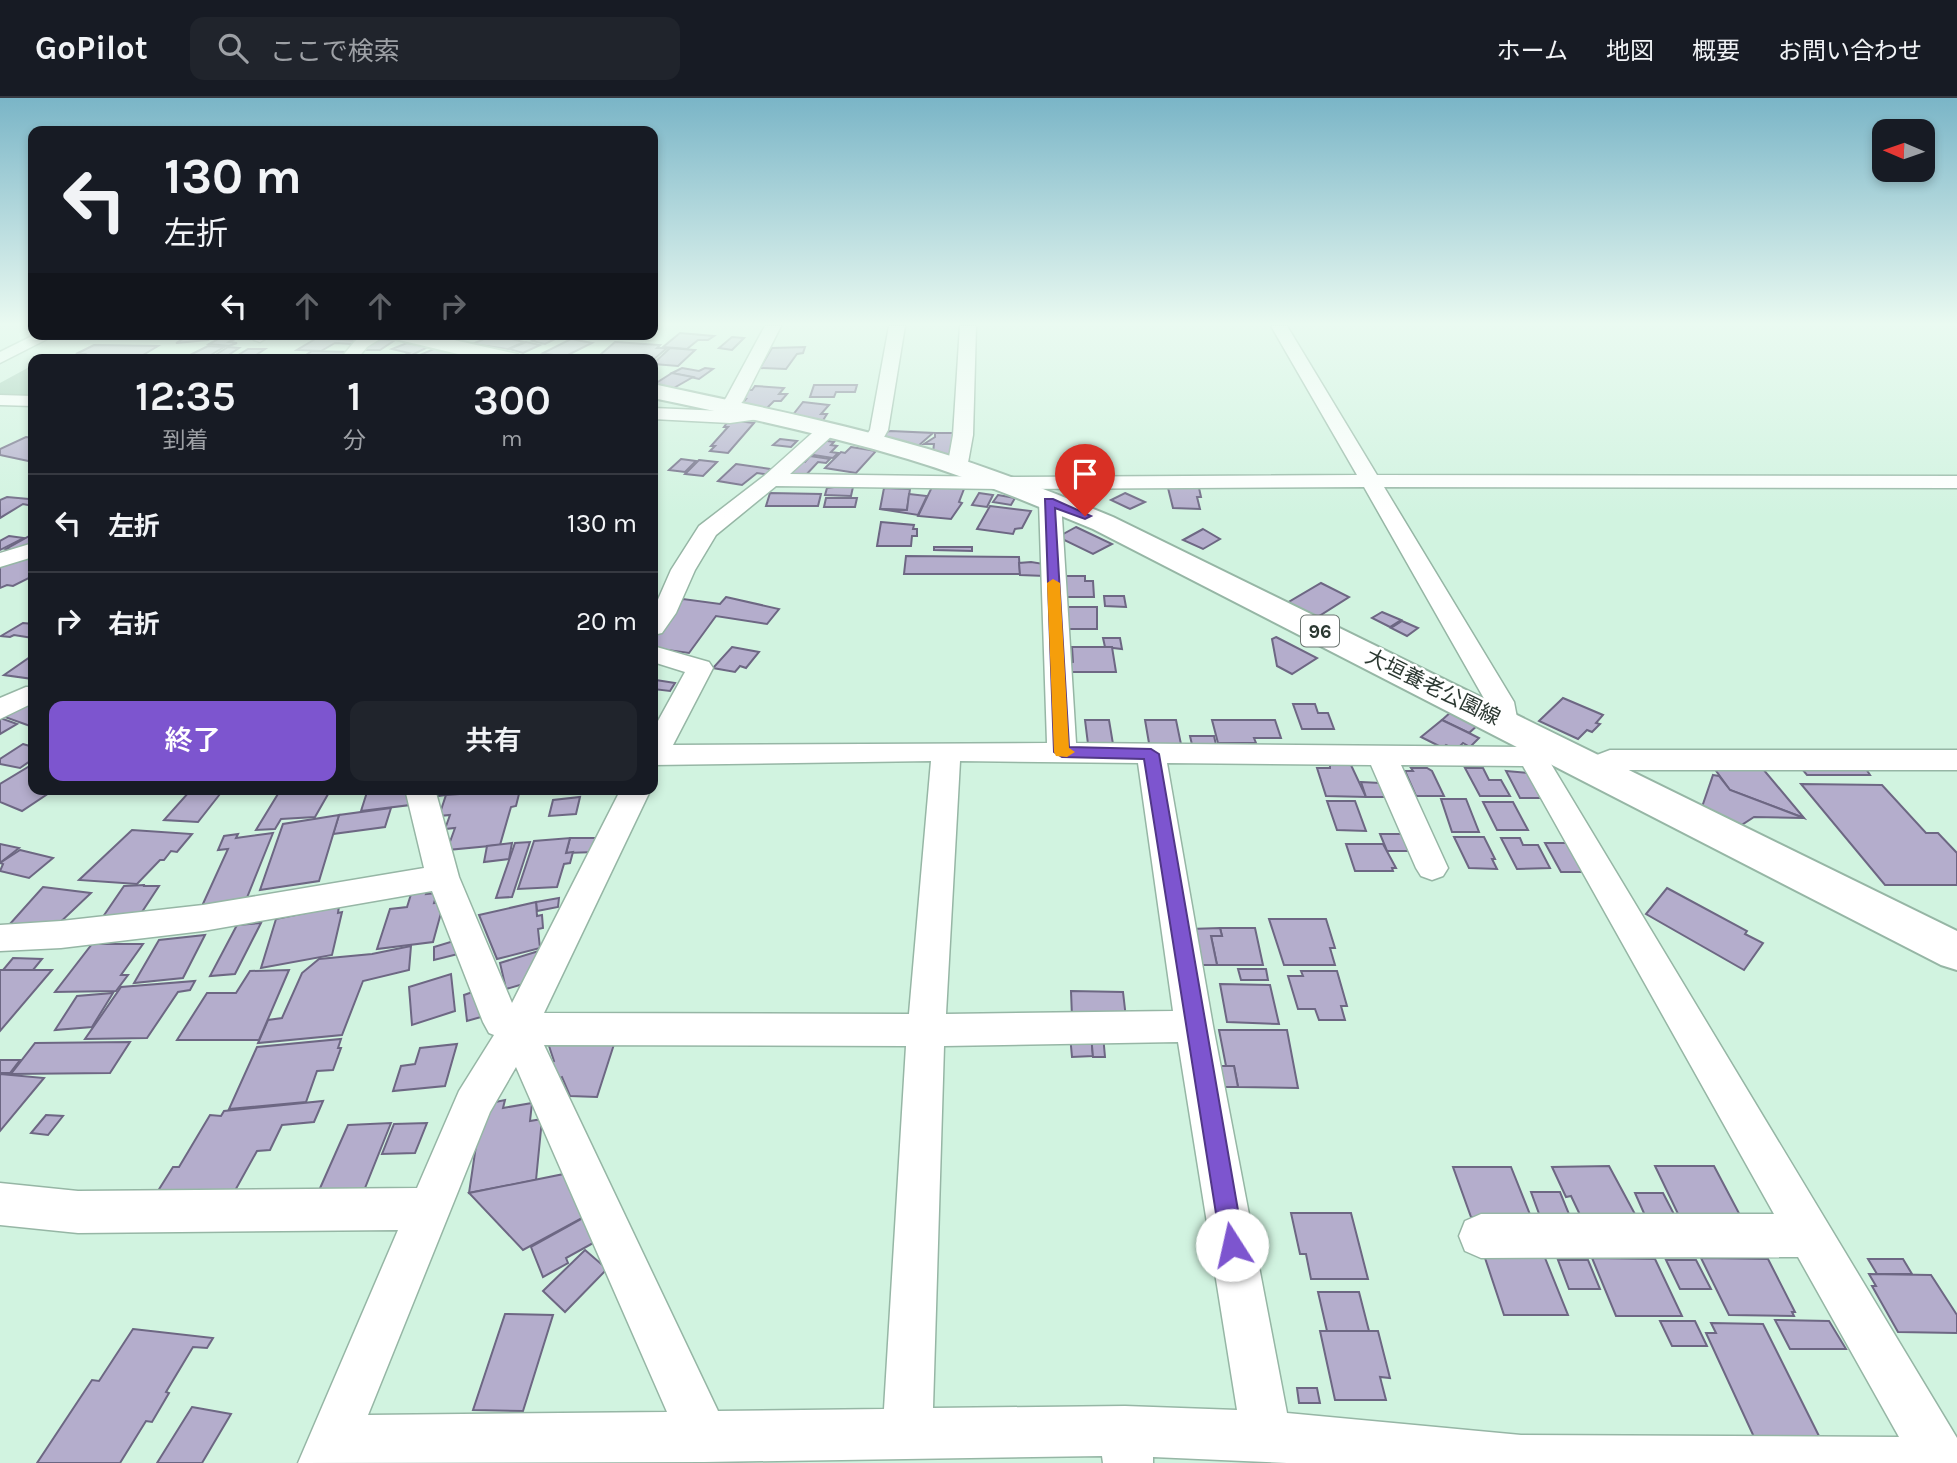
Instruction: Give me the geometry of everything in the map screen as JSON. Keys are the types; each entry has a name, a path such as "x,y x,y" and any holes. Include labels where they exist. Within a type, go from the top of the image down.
{"main road":[{"name":"大垣養老公園線","path":"658,392 872,442 957,468 1049,501 1115,529 1504,723 1539,751 1591,768 1957,953"}],"street":[{"path":"658,414 730,417 743,411 734,401 740,390"},
{"path":"872,442 879,430 886,390"},
{"path":"957,468 963,435 965,390"},
{"path":"1316,390 1500,702 1504,723"},
{"path":"0,400 28,401"},
{"path":"658,621 683,570 707,531 771,481 827,430"},
{"path":"771,481 1001,484 1109,481 1957,482"},
{"path":"1049,501 1062,752"},
{"path":"658,655 700,668 658,746"},
{"path":"0,710 28,695"},
{"path":"658,755 1062,752 1382,756 1539,751 1810,1235 1942,1463"},
{"path":"907,1434 926,1030 946,752"},
{"path":"1151,754 1194,1026 1266,1436"},
{"path":"1382,756 1432,867"},
{"path":"1591,768 1610,760 1957,760"},
{"path":"422,795 443,877 502,1023 518,1029 926,1030 1194,1026"},
{"path":"633,795 518,1029 473,1104 328,1452 704,1437 907,1434 1126,1447 1266,1436 1521,1460 1957,1462"},
{"path":"0,937 23,939 292,905 443,877"},
{"path":"518,1029 704,1437"},
{"path":"0,1204 78,1212 428,1209"},
{"path":"1482,1236 1810,1235"}],"green space":[{"path":"0,390 28,390 28,396 0,396"}],"building":[{"path":"746,390 783,390 779,394 787,394 781,401 774,401 767,408 741,405 746,399 742,399"},
{"path":"812,390 856,390 855,392 836,392 834,397 810,397"},
{"path":"803,402 829,405 821,414 827,414 822,422 792,416"},
{"path":"729,420 754,423 728,453 710,451 715,446 711,446 728,427 724,427"},
{"path":"884,432 933,433 917,447 883,437"},
{"path":"935,433 954,433 953,457 933,452 934,444 924,444 935,437"},
{"path":"28,437 28,461 0,455 0,449"},
{"path":"780,439 797,441 791,447 773,445"},
{"path":"821,440 834,442 831,445 837,446 831,452 838,453 833,458 807,454"},
{"path":"851,447 876,451 856,473 825,468 841,452 845,453"},
{"path":"810,456 830,459 826,463 818,462 805,476 788,474 800,461 805,462"},
{"path":"681,459 696,461 685,472 669,470"},
{"path":"699,460 717,462 703,476 685,474"},
{"path":"736,464 777,470 772,475 757,473 742,485 718,481"},
{"path":"853,487 851,496 825,495 827,488"},
{"path":"932,487 964,489 959,502 962,503 951,519 918,516"},
{"path":"884,488 910,489 907,510 880,509"},
{"path":"1168,488 1199,488 1201,497 1197,497 1200,509 1173,508"},
{"path":"770,493 821,494 818,506 766,506"},
{"path":"979,493 993,495 987,507 972,505"},
{"path":"1125,493 1145,502 1130,509 1111,500"},
{"path":"909,494 927,496 918,515 880,509 907,510"},
{"path":"998,495 1015,498 1011,505 993,502"},
{"path":"7,497 28,499 28,505 23,504 0,518 0,500"},
{"path":"826,498 857,498 855,507 824,507"},
{"path":"990,506 1031,511 1022,528 1015,529 1013,534 977,529"},
{"path":"881,522 914,525 917,536 912,536 911,546 877,546"},
{"path":"1076,527 1112,544 1093,554 1058,537"},
{"path":"1203,529 1220,539 1203,549 1183,540"},
{"path":"9,536 24,538 0,550 0,541"},
{"path":"28,537 28,548 18,551 6,549"},
{"path":"934,547 972,547 972,551 934,550"},
{"path":"906,556 1019,557 1020,574 904,574"},
{"path":"28,559 28,578 13,586 0,588 0,565"},
{"path":"1019,563 1044,564 1045,576 1020,575"},
{"path":"1062,576 1085,576 1085,581 1093,581 1094,597 1063,597"},
{"path":"1321,583 1349,597 1316,618 1287,603"},
{"path":"1104,596 1124,596 1126,607 1105,606"},
{"path":"726,597 779,609 767,624 716,616 689,653 658,649 658,632 683,599 720,604"},
{"path":"1063,607 1097,607 1097,629 1065,629"},
{"path":"1382,612 1401,620 1390,627 1372,618"},
{"path":"1402,621 1418,628 1407,636 1391,628"},
{"path":"23,623 28,624 28,637 1,636"},
{"path":"1276,637 1317,658 1292,674 1277,666 1272,639"},
{"path":"1103,638 1120,638 1122,649 1105,647"},
{"path":"732,647 759,652 746,668 740,666 735,672 713,668"},
{"path":"1072,647 1112,647 1116,672 1069,672 1068,663 1073,662"},
{"path":"28,658 28,678 4,675"},
{"path":"658,680 675,683 670,691 658,690"},
{"path":"1563,698 1603,715 1596,723 1600,724 1592,732 1587,730 1578,739 1539,721"},
{"path":"26,701 28,702 28,725 2,716"},
{"path":"1293,704 1315,704 1318,713 1328,713 1334,729 1302,729"},
{"path":"1452,711 1479,724 1469,733 1442,720"},
{"path":"0,718 17,724 0,734"},
{"path":"1085,720 1109,720 1113,744 1088,744"},
{"path":"1145,720 1176,720 1182,749 1150,749"},
{"path":"1212,720 1275,720 1281,738 1254,738 1256,743 1218,743"},
{"path":"1442,720 1479,738 1470,747 1463,743 1456,750 1446,745 1443,748 1421,737"},
{"path":"1190,736 1214,736 1217,749 1193,749"},
{"path":"23,744 28,746 28,762 20,768 0,764 0,759"},
{"path":"1330,765 1351,765 1366,797 1326,796 1317,768 1330,768"},
{"path":"28,767 28,795 46,795 22,811 0,802 0,784"},
{"path":"1411,768 1427,768 1432,771 1444,796 1416,796 1405,771 1413,771"},
{"path":"1465,768 1483,768 1489,780 1501,780 1510,796 1480,796"},
{"path":"1714,768 1763,769 1804,818 1730,790"},
{"path":"1802,769 1866,769 1870,775 1807,775"},
{"path":"1506,771 1528,773 1542,798 1520,798"},
{"path":"1713,775 1719,776 1730,790 1804,818 1754,817 1740,826 1702,807"},
{"path":"1361,782 1380,783 1386,797 1366,797"},
{"path":"1801,784 1882,785 1926,833 1938,833 1957,853 1957,885 1885,885"},
{"path":"186,795 219,795 198,822 164,820"},
{"path":"277,795 328,795 315,817 281,819 275,829 256,830"},
{"path":"366,795 410,795 410,805 361,811"},
{"path":"446,795 519,795 516,806 511,807 500,845 447,850 455,828 445,829 450,815 439,816"},
{"path":"580,797 576,814 549,816 553,800"},
{"path":"1441,799 1466,799 1479,832 1452,832"},
{"path":"1327,801 1355,801 1366,831 1337,830"},
{"path":"1483,802 1513,802 1528,830 1497,830"},
{"path":"391,808 385,827 333,834 339,815"},
{"path":"339,815 319,881 260,890 283,824"},
{"path":"132,830 192,834 177,852 171,851 137,884 79,880"},
{"path":"273,833 246,900 202,906 228,849 218,850 224,836 238,834 236,838"},
{"path":"1380,834 1402,834 1409,851 1387,851"},
{"path":"1454,837 1484,837 1497,869 1469,868"},
{"path":"570,838 601,838 596,852 566,853"},
{"path":"570,838 566,853 573,852 570,863 564,864 557,887 518,889 534,841"},
{"path":"1501,838 1520,838 1523,845 1538,845 1550,868 1517,869"},
{"path":"530,842 512,897 496,898 515,843"},
{"path":"512,843 509,859 484,862 487,846"},
{"path":"1545,843 1568,843 1584,872 1561,872"},
{"path":"0,844 19,848 0,863"},
{"path":"1346,844 1383,844 1396,868 1392,868 1393,871 1355,871"},
{"path":"20,850 53,858 29,878 0,871 3,864 0,863"},
{"path":"145,885 143,886 159,886 136,921 98,924 124,886"},
{"path":"43,887 91,893 52,930 9,925"},
{"path":"1667,888 1747,931 1745,934 1763,943 1744,970 1646,914"},
{"path":"412,891 437,893 434,903 444,902 433,942 377,949 390,909 407,907"},
{"path":"559,898 558,907 537,911 536,902"},
{"path":"536,902 537,916 542,915 543,928 538,929 540,948 497,959 479,915"},
{"path":"339,906 338,913 342,912 332,955 261,968 276,919"},
{"path":"1269,919 1326,919 1335,948 1330,948 1335,965 1284,965"},
{"path":"261,923 235,974 210,976 237,925"},
{"path":"1220,928 1255,928 1263,965 1217,965 1211,936 1222,936"},
{"path":"1220,928 1222,936 1211,936 1217,965 1196,965 1190,929"},
{"path":"205,935 183,978 134,983 159,940"},
{"path":"457,940 458,954 434,960 434,947"},
{"path":"92,944 143,944 121,975 128,975 116,991 55,992"},
{"path":"411,946 409,970 363,981 342,1035 258,1043 268,1020 282,1018 302,973 319,959 372,954"},
{"path":"542,950 537,980 506,989 500,963"},
{"path":"13,958 42,959 33,970 3,970"},
{"path":"1238,969 1266,969 1268,980 1241,980"},
{"path":"0,970 52,970 0,1031"},
{"path":"289,970 259,1040 177,1040 207,993 236,993 250,971"},
{"path":"1301,971 1337,971 1347,1006 1341,1006 1345,1020 1319,1020 1315,1009 1298,1009 1288,976 1303,976"},
{"path":"451,974 455,1011 412,1025 409,987"},
{"path":"195,981 190,990 178,992 147,1038 85,1039 121,987"},
{"path":"1220,984 1270,985 1279,1024 1227,1022"},
{"path":"478,990 481,1017 467,1021 464,995"},
{"path":"1071,991 1123,992 1126,1018 1072,1017"},
{"path":"113,993 92,1027 55,1030 77,996"},
{"path":"1219,1030 1287,1030 1298,1088 1238,1087 1234,1066 1226,1066"},
{"path":"1091,1034 1093,1056 1072,1057 1070,1035"},
{"path":"617,1035 597,1097 570,1096 562,1077 554,1081 548,1065 554,1061 547,1040"},
{"path":"1091,1035 1103,1035 1105,1057 1093,1057"},
{"path":"341,1039 338,1048 341,1048 333,1070 317,1071 306,1102 229,1109 257,1047"},
{"path":"130,1042 110,1073 11,1074 35,1043"},
{"path":"457,1044 445,1086 393,1091 401,1066 415,1064 420,1048"},
{"path":"0,1060 20,1060 10,1073 0,1073"},
{"path":"1213,1066 1234,1066 1238,1087 1216,1087"},
{"path":"0,1074 44,1078 0,1131"},
{"path":"505,1100 503,1108 532,1103 530,1121 542,1119 536,1180 469,1193 481,1112 486,1104"},
{"path":"323,1101 314,1122 282,1125 270,1150 257,1151 232,1196 156,1194 173,1167 179,1167 210,1115 221,1116 224,1111"},
{"path":"46,1115 63,1116 48,1135 31,1133"},
{"path":"391,1123 363,1193 317,1195 348,1125"},
{"path":"427,1123 415,1153 382,1154 394,1124"},
{"path":"1609,1166 1636,1216 1581,1217 1571,1196 1566,1197 1552,1167"},
{"path":"1655,1166 1714,1166 1742,1219 1680,1218"},
{"path":"1453,1167 1511,1167 1531,1217 1471,1217"},
{"path":"564,1174 584,1217 523,1250 469,1193"},
{"path":"1531,1192 1560,1192 1571,1219 1541,1219"},
{"path":"1635,1193 1663,1193 1677,1220 1647,1220"},
{"path":"1291,1213 1351,1213 1368,1279 1311,1279 1306,1254 1300,1254"},
{"path":"585,1217 595,1242 566,1258 568,1263 543,1277 531,1247"},
{"path":"585,1250 607,1269 565,1312 543,1291"},
{"path":"1485,1258 1545,1258 1568,1315 1504,1315"},
{"path":"1592,1258 1655,1259 1682,1316 1616,1316"},
{"path":"1701,1258 1768,1259 1795,1312 1792,1312 1794,1316 1729,1315"},
{"path":"1868,1259 1903,1259 1912,1274 1877,1274"},
{"path":"1558,1260 1588,1260 1600,1289 1569,1289"},
{"path":"1666,1260 1696,1260 1711,1289 1680,1289"},
{"path":"1869,1274 1931,1275 1957,1315 1957,1333 1898,1332 1872,1286 1876,1286"},
{"path":"1318,1292 1359,1292 1369,1331 1327,1331"},
{"path":"505,1314 553,1315 523,1411 473,1410"},
{"path":"1775,1320 1829,1321 1846,1349 1790,1349"},
{"path":"1660,1321 1695,1321 1707,1346 1672,1346"},
{"path":"1711,1323 1763,1324 1820,1438 1754,1437 1706,1333 1716,1333"},
{"path":"133,1329 213,1338 207,1348 193,1347 166,1392 169,1393 152,1422 146,1421 120,1463 37,1463 92,1380 99,1381"},
{"path":"1320,1331 1378,1331 1390,1378 1380,1377 1386,1400 1335,1400"},
{"path":"1297,1388 1317,1388 1320,1403 1299,1403"},
{"path":"192,1407 231,1414 202,1463 157,1463"}],"slow traffic":[{"path":"1053,583 1062,752 1067,752"}],"route":[{"path":"1085,516 1049,501 1062,752 1151,754 1232,1245"}]}
